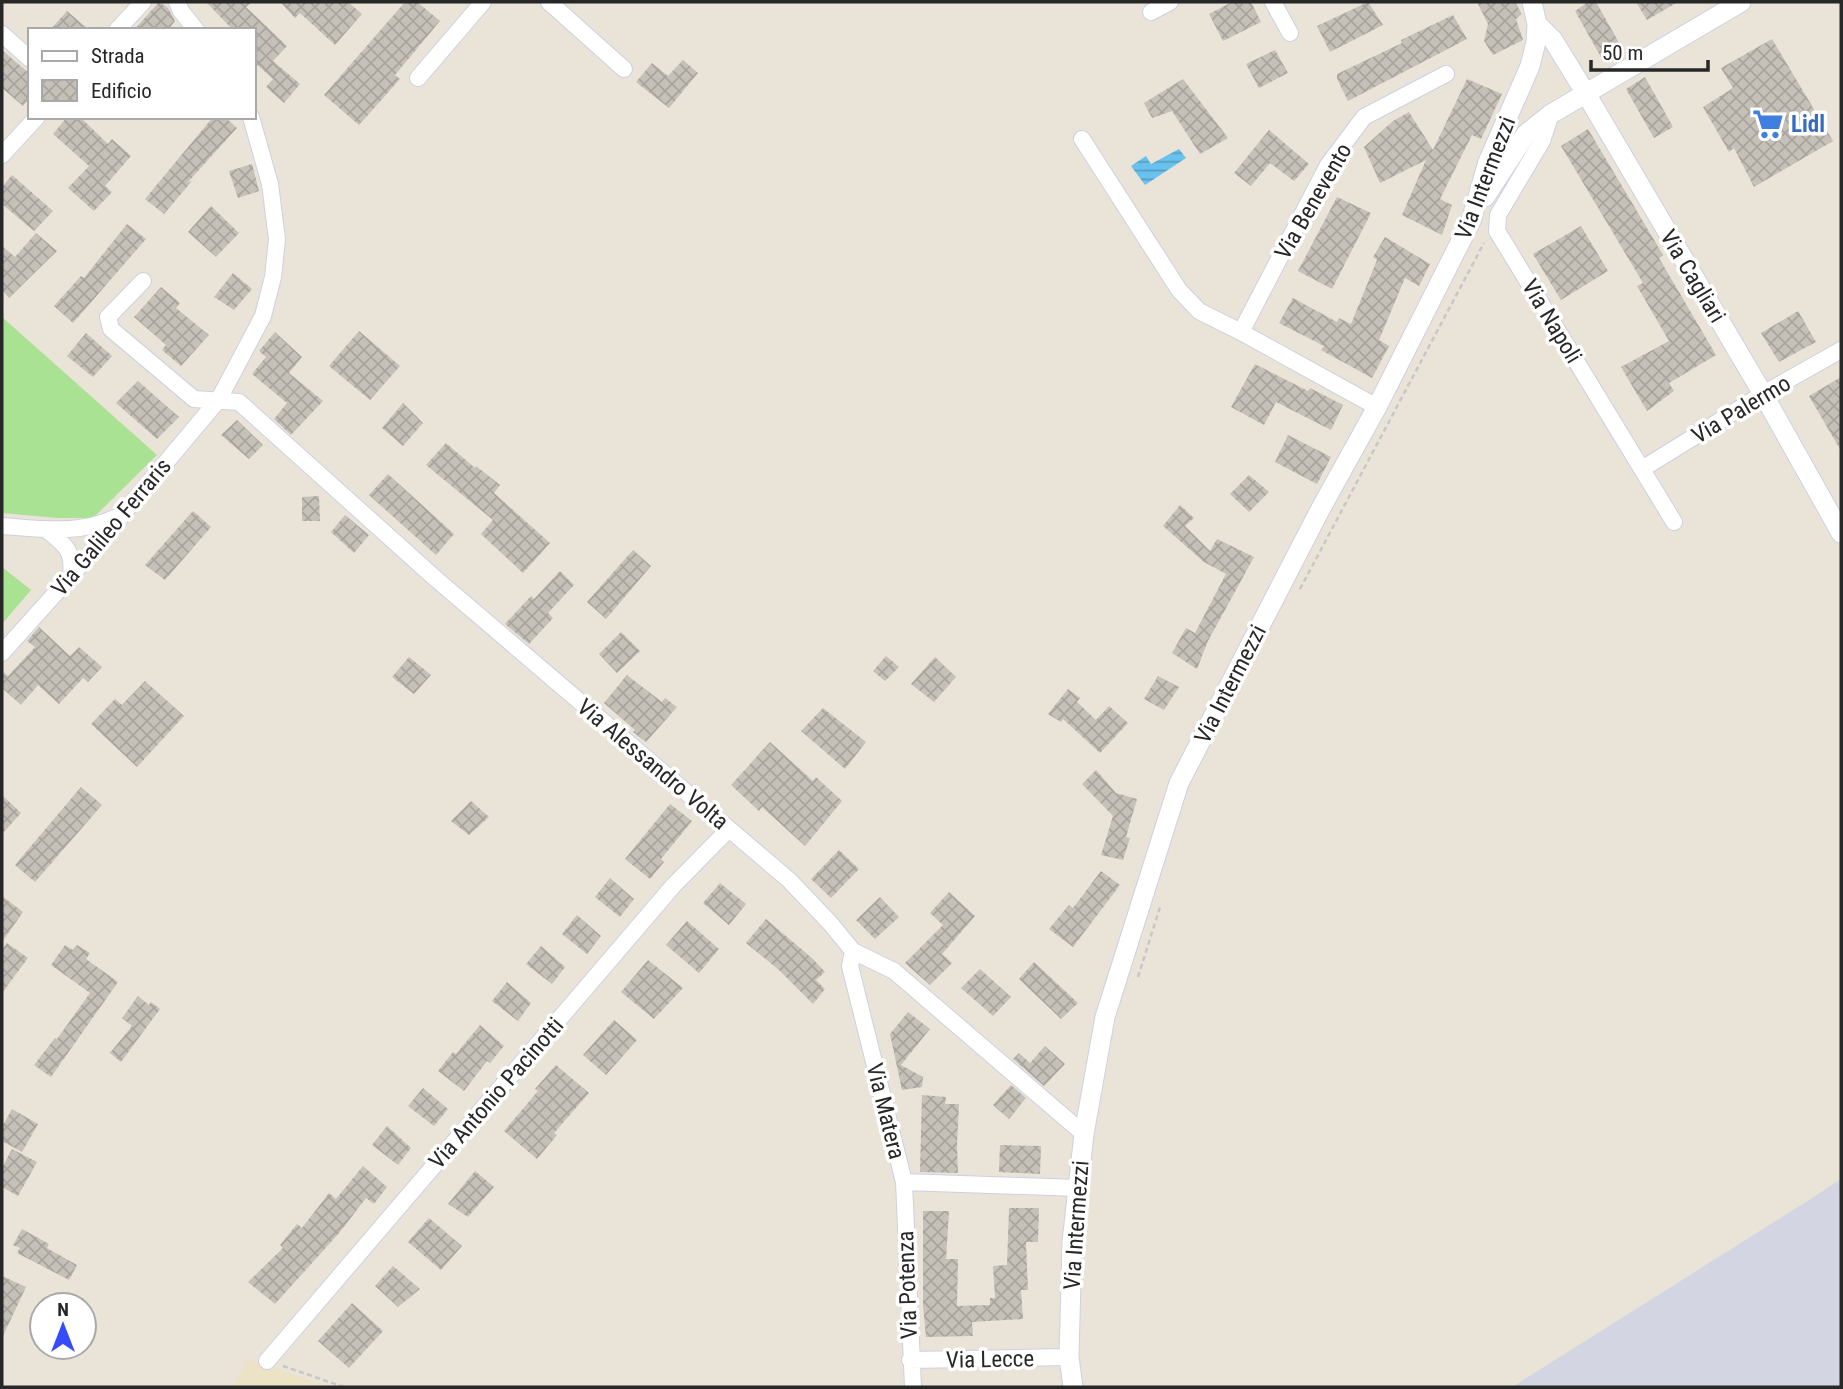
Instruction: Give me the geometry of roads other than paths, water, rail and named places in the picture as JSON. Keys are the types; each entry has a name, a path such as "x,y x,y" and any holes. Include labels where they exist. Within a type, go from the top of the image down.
{"street":[{"path":"119,28 143,2"},
{"path":"177,2 194,28"},
{"path":"418,78 483,2"},
{"path":"549,2 624,69"},
{"path":"1151,12 1170,2"},
{"path":"1273,2 1290,33"},
{"path":"1532,2 1537,24"},
{"path":"1471,221 1526,134 1585,92 1741,2"},
{"name":"Via Cagliari","path":"1537,24 1553,40 1585,92 1763,394 1841,533"},
{"name":"Via Intermezzi","path":"1073,1387 1069,1357 1072,1242 1084,1134 1105,1017 1178,783 1321,508 1377,407 1471,221 1488,162 1530,66 1537,24"},
{"path":"2,34 28,57"},
{"name":"Via Benevento","path":"1241,332 1328,165 1364,117 1446,74"},
{"name":"Via Napoli","path":"1551,114 1542,141 1498,215 1497,231 1674,522"},
{"path":"2,155 8,137 34,119"},
{"path":"219,399 262,316 273,277 276,239 270,184 252,119"},
{"path":"1082,139 1178,290 1199,311 1377,407"},
{"name":"Via Alessandro Volta","path":"143,281 108,317 111,330 194,399 239,402 436,579 789,880 853,951 894,971 1084,1134"},
{"name":"Via Palermo","path":"1643,469 1841,349"},
{"name":"Via Galileo Ferraris","path":"2,653 91,553 219,399"},
{"path":"2,526 77,530 104,524 123,515"},
{"path":"47,530 69,550 73,562 71,576"},
{"path":"77,530 91,553"},
{"path":"69,550 91,553"},
{"name":"Via Antonio Pacinotti","path":"267,1361 673,886 729,830"},
{"name":"Via Matera","path":"853,951 850,966 904,1182 1078,1188"},
{"name":"Via Potenza","path":"904,1182 913,1387"},
{"name":"Via Lecce","path":"910,1360 1069,1357"}],"water":[{"path":"1179,149 1186,158 1145,185 1131,166 1146,156 1151,164"}],"place":[{"name":"Lidl","path":"1768,124"}]}
